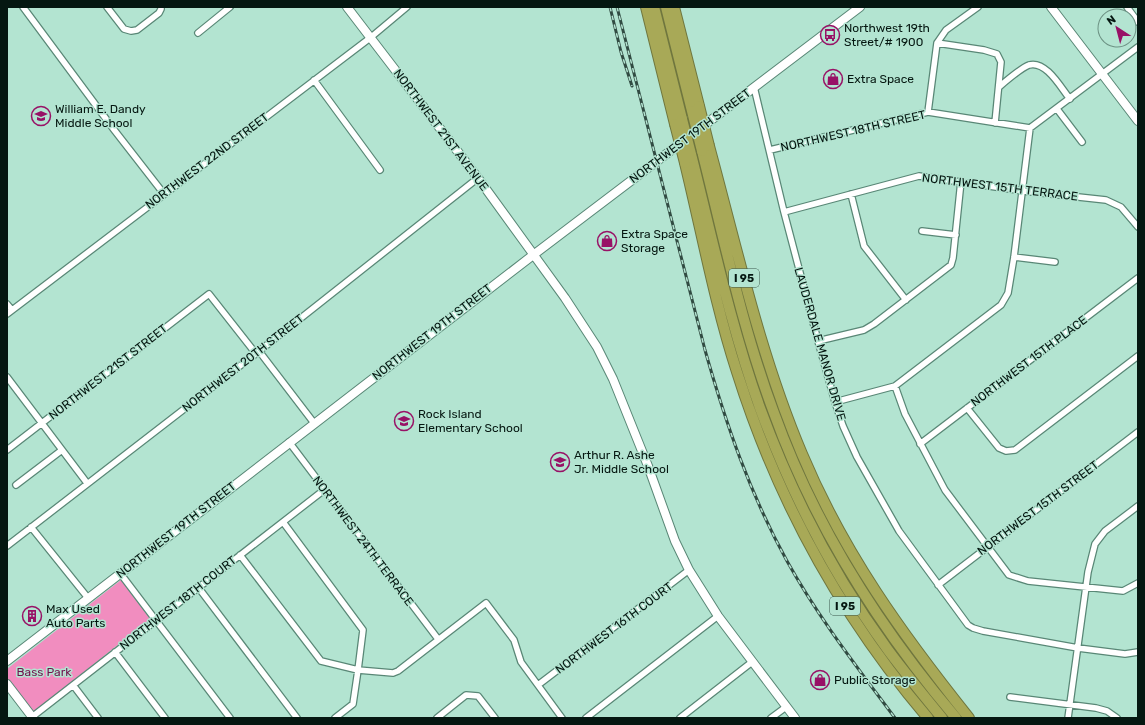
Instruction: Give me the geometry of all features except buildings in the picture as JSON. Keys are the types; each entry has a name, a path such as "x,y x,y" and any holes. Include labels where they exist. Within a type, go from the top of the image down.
{"highway":[{"name":"I 95","path":"646,7 689,161 719,305 732,354 754,421 779,484 810,546 845,605 894,676 928,718"},
{"path":"654,7 679,121"},
{"path":"666,7 696,109"},
{"name":"I 95","path":"674,7 706,148 758,329 778,393 809,471 847,546 876,594 902,631 969,718"},
{"path":"706,148 748,331 762,380 779,428 806,490 829,536 855,581 882,623 920,674 956,718"},
{"path":"689,161 753,387 788,477 824,548 849,592 877,635 942,718"},
{"path":"779,484 824,548"},
{"path":"847,546 882,623"}],"street":[{"path":"23,7 164,194"},
{"path":"107,7 124,29 131,31 136,30 159,13 161,7"},
{"path":"198,33 230,7"},
{"name":"NORTHWEST 21ST AVENUE","path":"347,7 478,178 565,298 597,347 613,379 675,540 689,570 718,616 794,718"},
{"name":"NORTHWEST 22ND STREET","path":"9,312 370,38 407,7"},
{"name":"NORTHWEST 19TH STREET","path":"7,661 533,254 860,7"},
{"path":"928,112 938,43 946,30 978,7"},
{"path":"1050,7 1138,121"},
{"path":"1127,7 1138,22"},
{"path":"938,43 984,50 997,54 1001,62 995,123"},
{"path":"835,402 895,386 1001,305 1008,293 1014,257 1030,128 1138,47"},
{"path":"999,87 1028,66 1036,64 1046,68 1070,99"},
{"path":"314,80 380,170"},
{"name":"LAUDERDALE MANOR DRIVE","path":"754,87 784,212 835,402 857,457 899,531 938,585 968,624 973,628 1078,648 1126,654 1138,652"},
{"path":"1057,109 1082,142"},
{"name":"NORTHWEST 18TH STREET","path":"770,150 928,112 1030,128"},
{"name":"NORTHWEST 15TH TERRACE","path":"784,212 919,176 1111,202 1121,207 1138,227"},
{"name":"NORTHWEST 20TH STREET","path":"7,546 258,352 478,178"},
{"path":"818,341 864,330 951,265 956,235 961,181"},
{"path":"851,194 864,246 906,300"},
{"path":"922,231 956,235"},
{"path":"1014,257 1055,262"},
{"name":"NORTHWEST 15TH PLACE","path":"920,444 1138,278"},
{"name":"NORTHWEST 21ST STREET","path":"7,450 210,294 253,350 258,352"},
{"path":"7,304 9,312"},
{"path":"258,352 314,423"},
{"path":"967,408 999,448 1006,451 1015,450 1138,356"},
{"path":"8,380 42,422 87,483"},
{"path":"895,386 905,414 945,490 1009,575 1028,581 1123,591 1138,582"},
{"name":"NORTHWEST 15TH STREET","path":"938,585 1138,432"},
{"name":"NORTHWEST 24TH TERRACE","path":"289,442 438,639"},
{"path":"16,485 62,450"},
{"name":"NORTHWEST 18TH COURT","path":"32,717 324,490"},
{"path":"1068,718 1088,572 1095,544 1105,531 1138,506"},
{"path":"283,522 363,630 353,704 335,718"},
{"path":"31,527 88,598"},
{"path":"240,555 321,661 358,670 393,673 398,671 486,603 514,640 521,662 562,718"},
{"name":"NORTHWEST 16TH COURT","path":"538,685 689,570"},
{"path":"120,573 230,718"},
{"path":"198,587 297,718"},
{"path":"586,718 718,616"},
{"path":"115,652 165,718"},
{"path":"680,718 752,662"},
{"path":"7,684 32,717"},
{"path":"73,685 98,718"},
{"path":"437,718 466,695 478,696 494,718"},
{"path":"1010,697 1096,708 1107,711 1117,718"},
{"path":"771,718 786,706"}],"green space":[{"name":"Bass Park","path":"121,580 150,619 34,712 7,679 7,669"}],"railway":[{"path":"610,7 621,52 632,86"},
{"path":"617,7 705,350 730,432 750,484 774,536 799,582 838,641 895,718"}],"place":[{"name":"Northwest 19th Street/# 1900","path":"830,35"},
{"name":"Extra Space","path":"833,79"},
{"name":"William E. Dandy Middle School","path":"41,116"},
{"name":"Extra Space Storage","path":"607,241"},
{"name":"Rock Island Elementary School","path":"404,421"},
{"name":"Arthur R. Ashe Jr. Middle School","path":"560,462"},
{"name":"Max Used Auto Parts","path":"32,616"},
{"name":"Public Storage","path":"820,680"}]}
